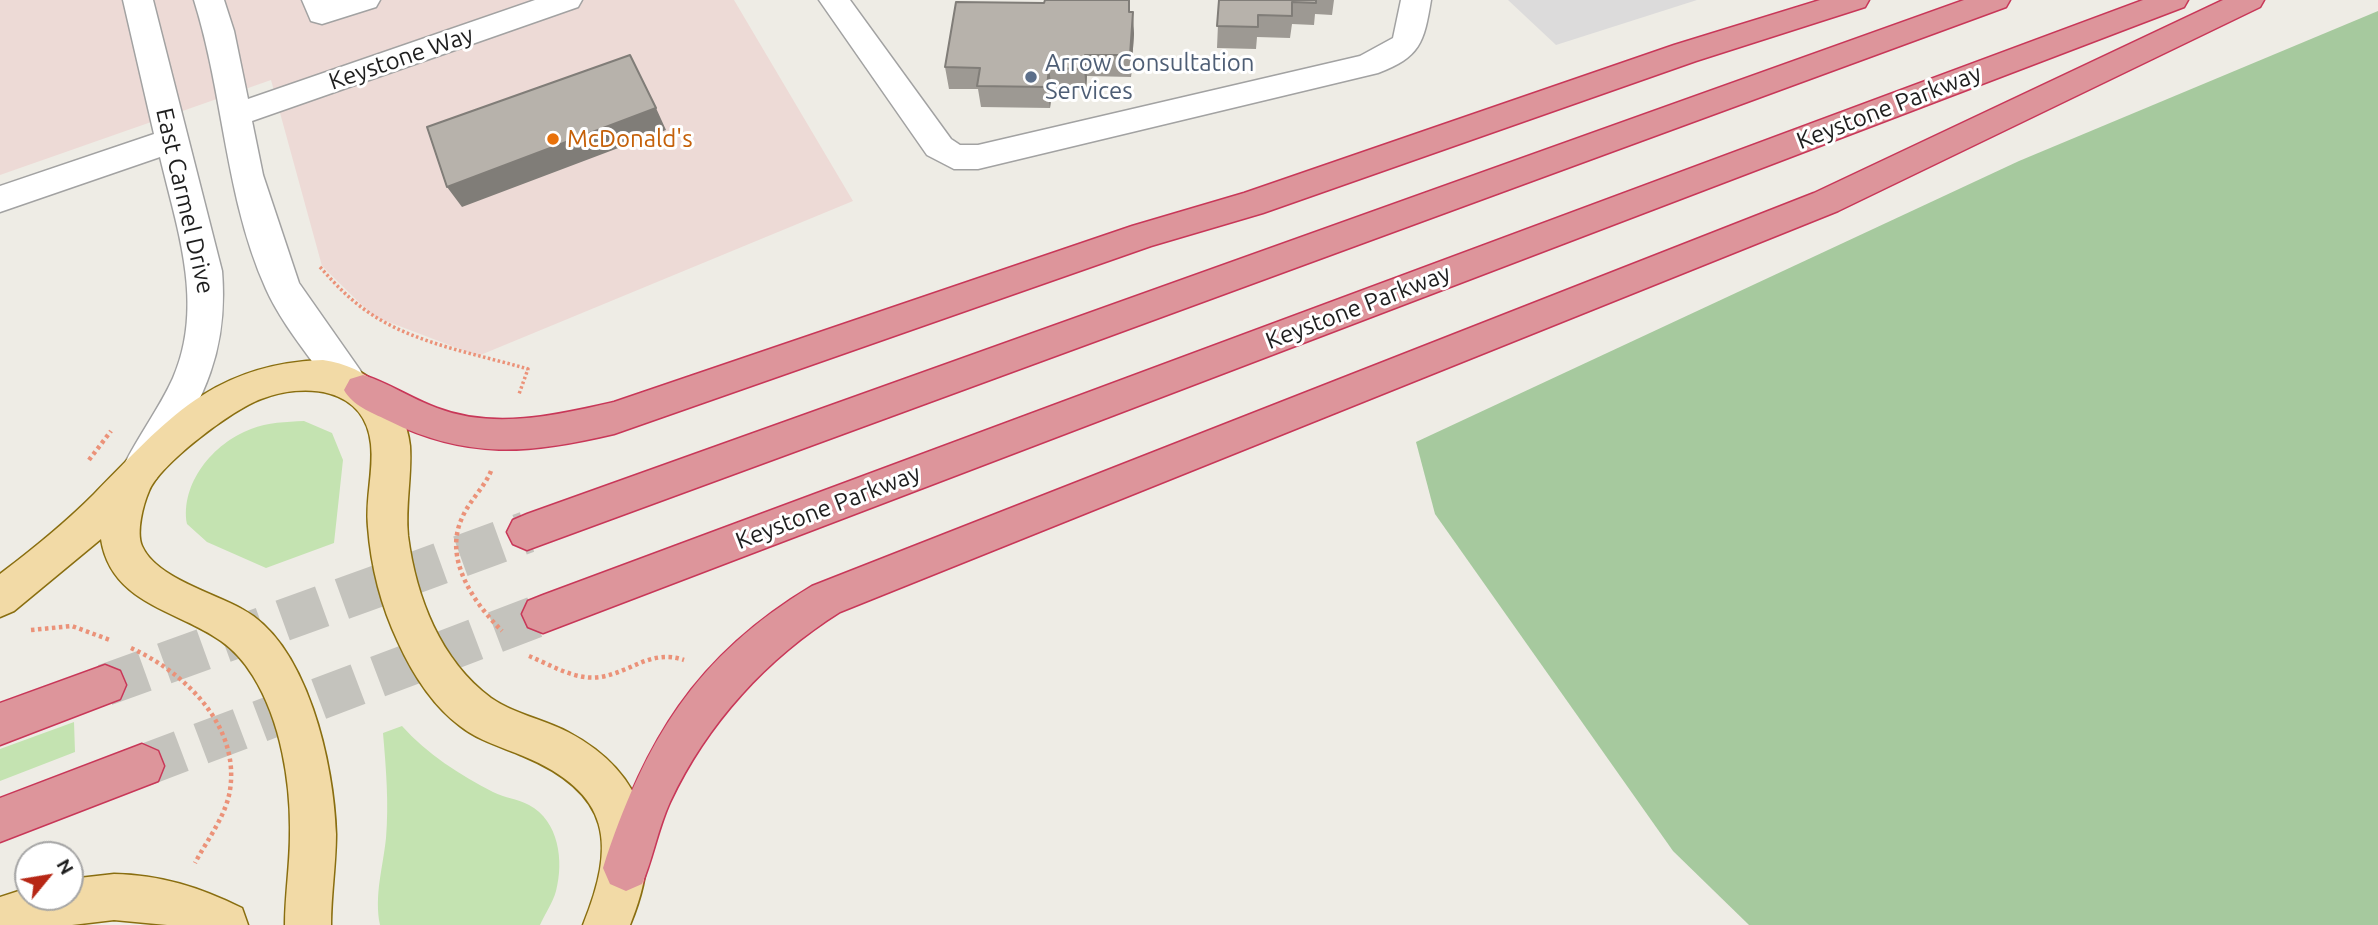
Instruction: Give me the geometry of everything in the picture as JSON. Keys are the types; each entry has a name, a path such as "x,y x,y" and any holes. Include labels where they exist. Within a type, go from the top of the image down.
{"highway":[{"path":"355,386 427,421 457,430 504,437 550,433 614,418 1144,235 1251,204 1685,53 1854,0"},
{"path":"527,532 1995,0"},
{"name":"Keystone Parkway","path":"544,614 2173,0"},
{"path":"626,868 651,793 699,715 748,655 774,632 827,599 1826,202 2249,0"},
{"path":"0,724 105,685"},
{"path":"0,820 142,766"}],"main road":[{"path":"12,613 80,534 179,432 219,402 242,391 300,376 324,375 355,386 383,416 389,429 392,465 388,489 389,540 401,596 420,643 466,704 489,720 581,763 600,780 616,801 627,830 626,868 606,925"},
{"path":"135,477 122,521 122,544 133,568 158,587 233,625 261,653 288,700 310,791 313,834 308,925"},
{"path":"0,920 81,898 112,895 176,902 208,914 225,925"}],"street":[{"name":"East Carmel Drive","path":"135,477 195,375 207,331 208,302 204,271 138,0"},
{"path":"209,0 246,175 283,288 355,386"},
{"path":"317,0 322,14 365,0"},
{"name":"Keystone Way","path":"235,115 567,0"},
{"path":"834,0 939,148 954,157 978,157 1367,65 1394,55 1409,43 1416,0"},
{"path":"0,199 172,140"}],"path":[{"path":"322,266 346,296 373,316 418,336 528,369"},
{"path":"88,462 117,422"},
{"path":"12,613 31,630 62,623 80,626 114,643"},
{"path":"124,646 143,652 182,678 213,712 230,762 231,788 225,807 206,840"}],"shaded area":[{"path":"0,0 734,0 853,201 478,356 373,316 322,266 271,80 0,175"},
{"path":"1508,0 1697,0 1556,45"}],"green space":[{"path":"2378,11 2378,925 1749,925 1673,851 1435,514 1416,442 2019,161"},
{"path":"304,421 332,433 343,460 334,543 266,568 207,542 187,524 186,509 194,480 212,455 224,444 257,427"},
{"path":"74,722 75,752 0,781 0,749"},
{"path":"402,726 422,746 456,771 493,792 529,805 547,821 557,843 559,867 555,895 540,925 380,925 378,892 387,812 383,733"}],"building":[{"path":"1045,0 1129,0 1129,12 1133,12 1130,55 1085,55 1084,69 1049,68 1047,87 977,86 980,68 945,67 956,2 1044,3"},
{"path":"1219,0 1316,0 1316,3 1292,2 1292,16 1258,15 1258,27 1217,26"},
{"path":"630,55 656,108 447,187 427,127"}],"tunnel":[{"path":"105,685 527,532"},
{"path":"142,766 543,614"}],"place":[{"name":"Arrow Consultation Services","path":"1031,77"},
{"name":"McDonald's","path":"553,139"}]}
